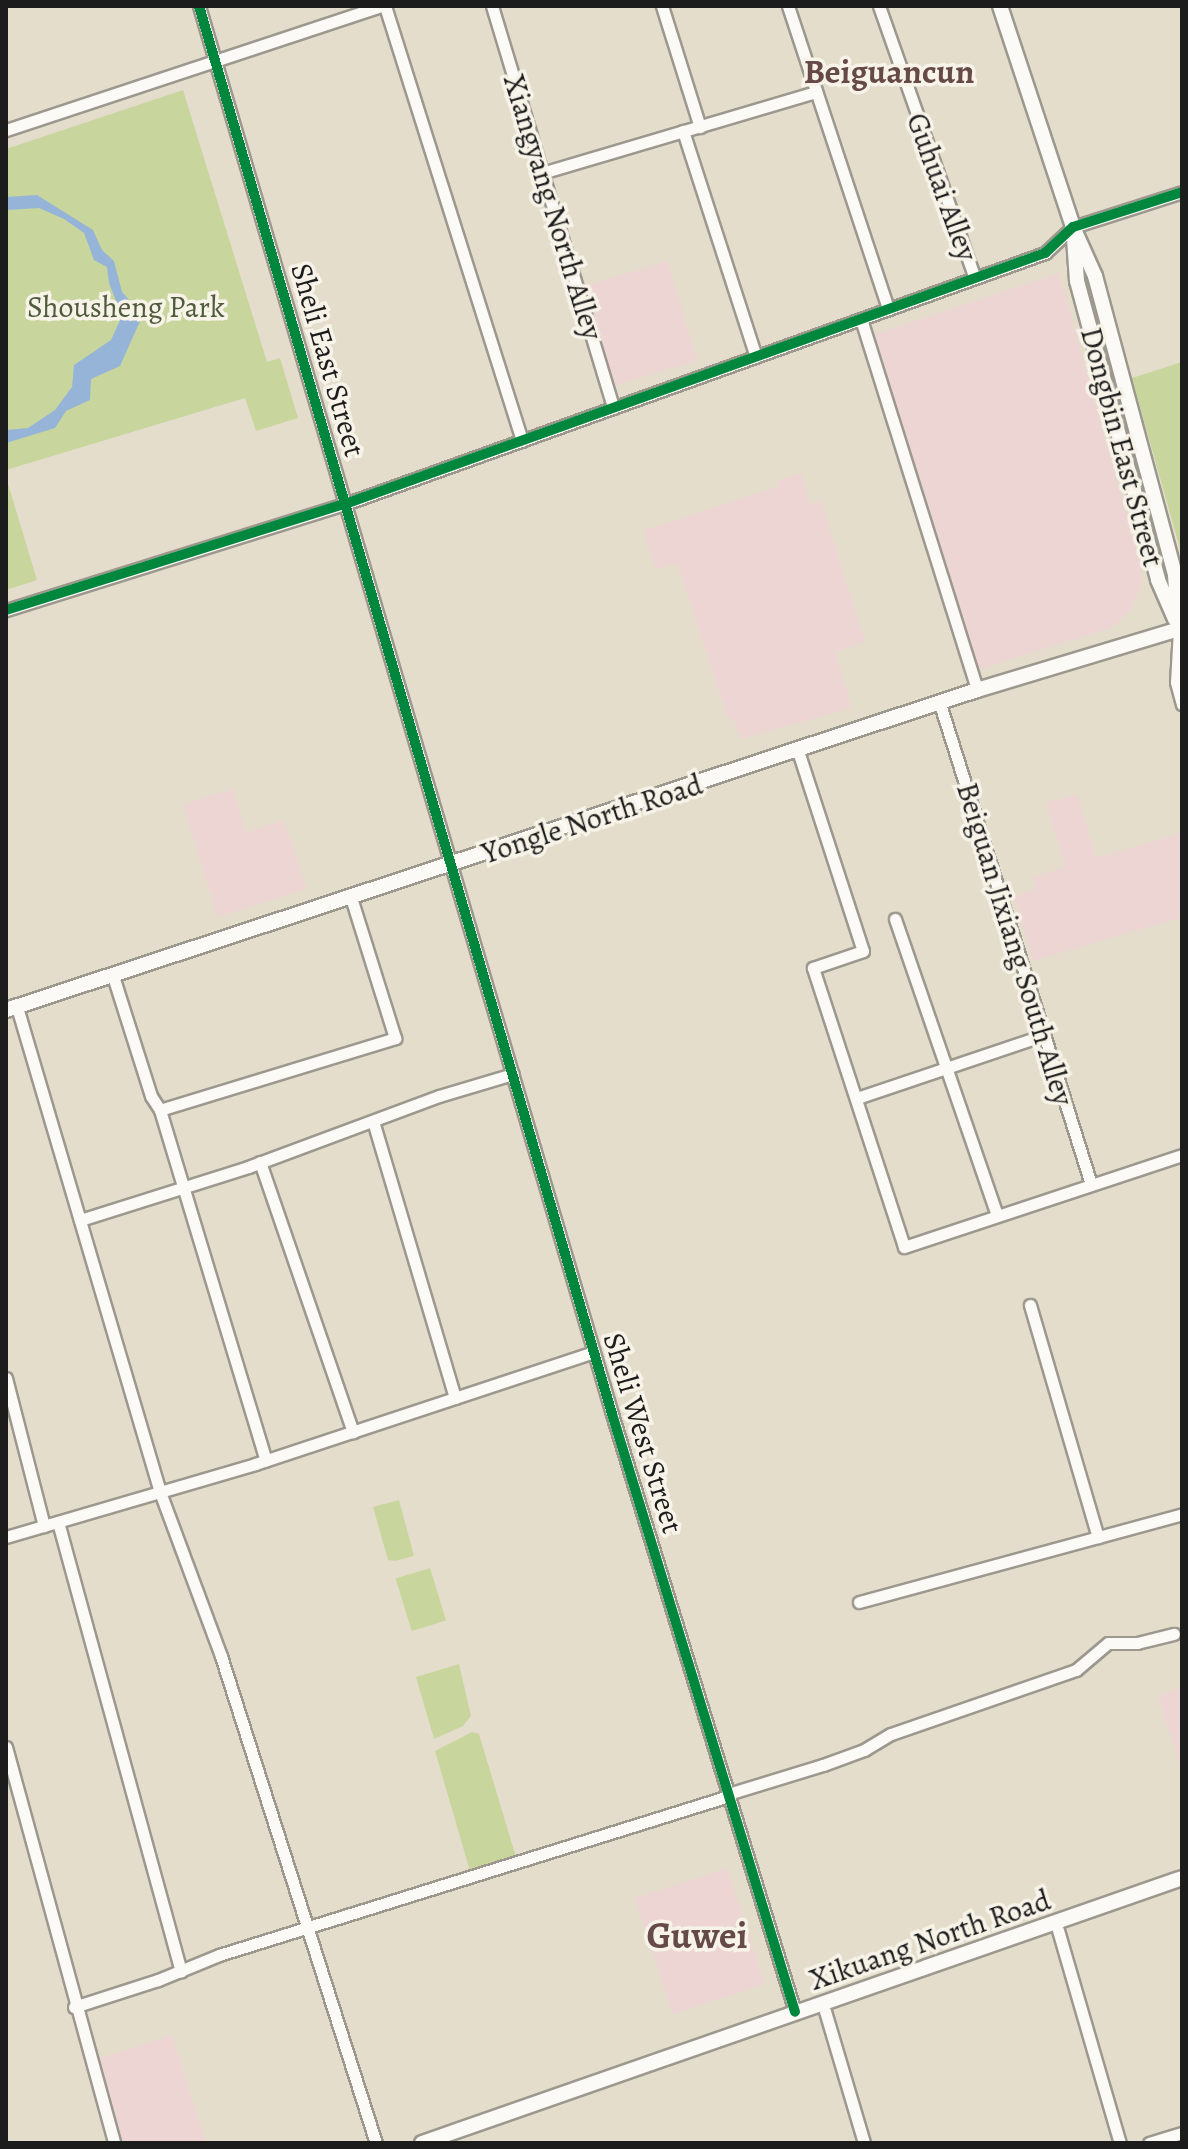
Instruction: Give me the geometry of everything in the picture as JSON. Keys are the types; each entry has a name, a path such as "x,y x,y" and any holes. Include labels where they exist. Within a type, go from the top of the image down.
{"main road":[{"name":"Dongbin East Street","path":"1000,6 1073,227 1095,276 1171,560 1181,632"},
{"name":"Yongle North Road","path":"11,1009 977,690 1181,632"},
{"name":"Xikuang North Road","path":"422,2143 1182,1878"},
{"name":"Xikuang North Road","path":"449,2143 1182,1887"}],"street":[{"name":"Sheli East Street","path":"199,6 451,865"},
{"path":"6,130 383,6 522,441"},
{"name":"Xiangyang North Alley","path":"492,6 613,408"},
{"path":"662,6 700,127"},
{"path":"788,6 888,309"},
{"name":"Guhuai Alley","path":"879,6 975,278"},
{"path":"542,173 816,92"},
{"path":"683,131 756,357"},
{"path":"6,610 345,504 1045,253 1073,227 1182,192"},
{"path":"861,319 977,690"},
{"path":"1181,632 1176,682 1182,704"},
{"name":"Beiguan Jixiang South Alley","path":"940,704 1091,1184"},
{"path":"798,751 863,951 813,968 904,1247 1182,1155"},
{"name":"Sheli West Street","path":"451,865 594,1352 795,2012"},
{"path":"160,1110 395,1038 351,898"},
{"path":"895,919 997,1215"},
{"path":"113,976 151,1096 160,1110 266,1460"},
{"path":"11,1009 80,1220 160,1492 221,1656 376,2143"},
{"path":"857,1098 1044,1035"},
{"path":"80,1220 260,1162 513,1074"},
{"path":"373,1121 455,1398"},
{"path":"260,1162 353,1432"},
{"path":"1030,1305 1098,1537"},
{"path":"6,1537 266,1460 594,1352"},
{"path":"6,1378 44,1526"},
{"path":"859,1602 1182,1514"},
{"path":"58,1522 181,1971"},
{"path":"74,2007 307,1927 837,1760 864,1750 891,1734 1076,1670 1108,1643 1137,1643 1174,1634"},
{"path":"6,1747 11,1790 114,2143"},
{"path":"1058,1930 1120,2143"},
{"path":"825,2011 864,2143"},
{"path":"1149,2143 1182,2133"}],"shaded area":[{"path":"667,261 697,360 611,387 581,287"},
{"path":"1059,273 1142,570 1141,587 1131,610 1111,628 977,670 871,336"},
{"path":"801,473 810,504 821,501 865,642 835,652 852,708 740,739 733,718 728,719 677,564 656,569 643,531 779,486 778,480"},
{"path":"233,789 246,832 284,820 307,889 217,917 183,804"},
{"path":"1077,794 1096,858 1182,833 1182,917 1033,961 1014,896 1036,889 1033,877 1065,867 1046,803"},
{"path":"1182,1687 1182,1772 1158,1696"},
{"path":"727,1868 765,1984 672,2014 635,1898"},
{"path":"172,2035 206,2143 120,2143 95,2060"}],"green space":[{"name":"Shousheng Park","path":"183,90 267,362 280,358 298,418 256,431 245,398 6,470 6,149"},
{"path":"1182,362 1182,556 1132,378"},
{"path":"6,477 37,580 6,590"},
{"path":"399,1500 414,1556 395,1561 388,1560 373,1507"},
{"path":"430,1568 446,1621 412,1631 396,1579"},
{"path":"459,1664 471,1716 463,1726 434,1739 416,1677"},
{"path":"472,1732 479,1734 516,1857 470,1871 435,1751"}],"water":[{"path":"37,195 93,230 102,250 114,261 122,292 138,310 141,319 120,366 91,379 90,400 66,411 55,428 6,443 6,430 28,428 55,410 72,387 74,365 111,340 122,316 109,283 107,267 94,260 84,233 64,219 39,208 6,210 6,197"}],"cycle path":[{"path":"199,6 612,1414 795,2012"},
{"path":"6,610 345,504 1045,253 1073,227 1182,192"}],"district":[{"name":"Beiguancun","path":"889,72"},
{"name":"Guwei","path":"697,1936"}]}
